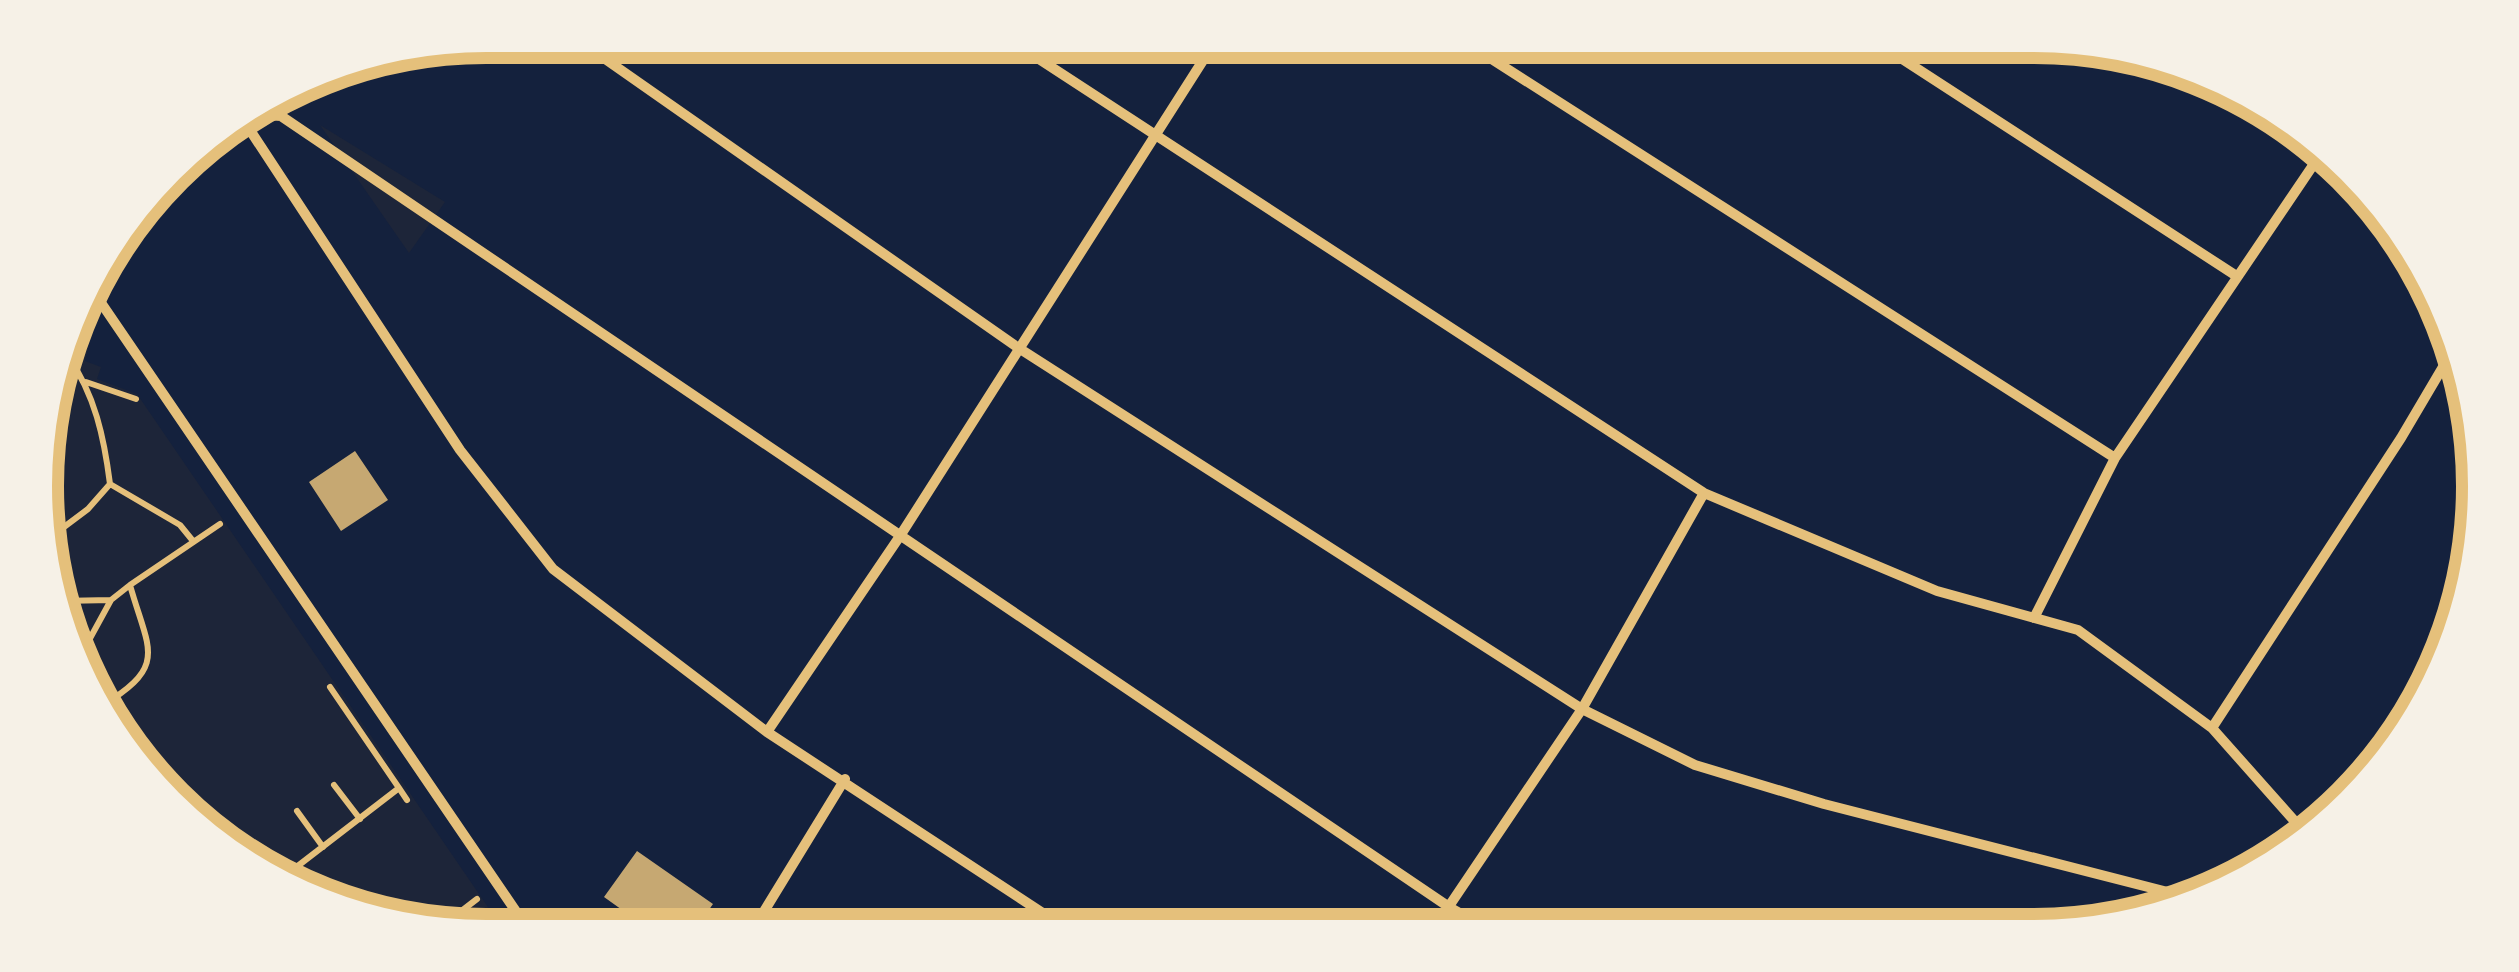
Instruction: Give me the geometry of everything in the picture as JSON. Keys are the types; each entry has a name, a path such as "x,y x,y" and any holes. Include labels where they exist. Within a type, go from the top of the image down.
{"street":[{"path":"604,58 1017,347 1582,709 1695,764 1750,782 2170,892"},
{"path":"1037,58 1704,493 1937,591 2078,630 2212,728 2297,824"},
{"path":"767,732 900,536 1204,58"},
{"path":"1492,58 2115,458"},
{"path":"1901,58 2236,275"},
{"path":"271,115 281,116 1463,914"},
{"path":"249,129 460,450 553,569 767,732 1046,914"},
{"path":"2034,618 2115,458 2314,163"},
{"path":"100,301 518,914"},
{"path":"2212,728 2402,438 2444,365"},
{"path":"1444,914 1582,709 1704,493"},
{"path":"762,914 844,779"}],"path":[{"path":"60,530 88,510 110,484 105,444 86,382 75,366"},
{"path":"86,382 139,402"},
{"path":"110,484 180,525 192,541"},
{"path":"87,643 111,600 220,524 210,509"},
{"path":"114,698 132,688 146,672 150,657 130,585"},
{"path":"73,601 111,600"},
{"path":"334,784 360,819"},
{"path":"294,869 399,788 410,804"},
{"path":"297,811 324,848"},
{"path":"466,883 487,914"},
{"path":"458,914 477,899"}],"shaded area":[{"path":"320,125 445,202 409,253"},
{"path":"81,346 88,349 85,361 101,367 97,379 137,394 493,914 430,911 375,900 296,870 248,842 203,808 164,769 130,724 90,650 72,597 58,514 58,458 66,402"}],"building":[{"path":"355,451 388,500 341,531 309,482"},
{"path":"637,851 713,904 706,914 628,914 604,897"}]}
